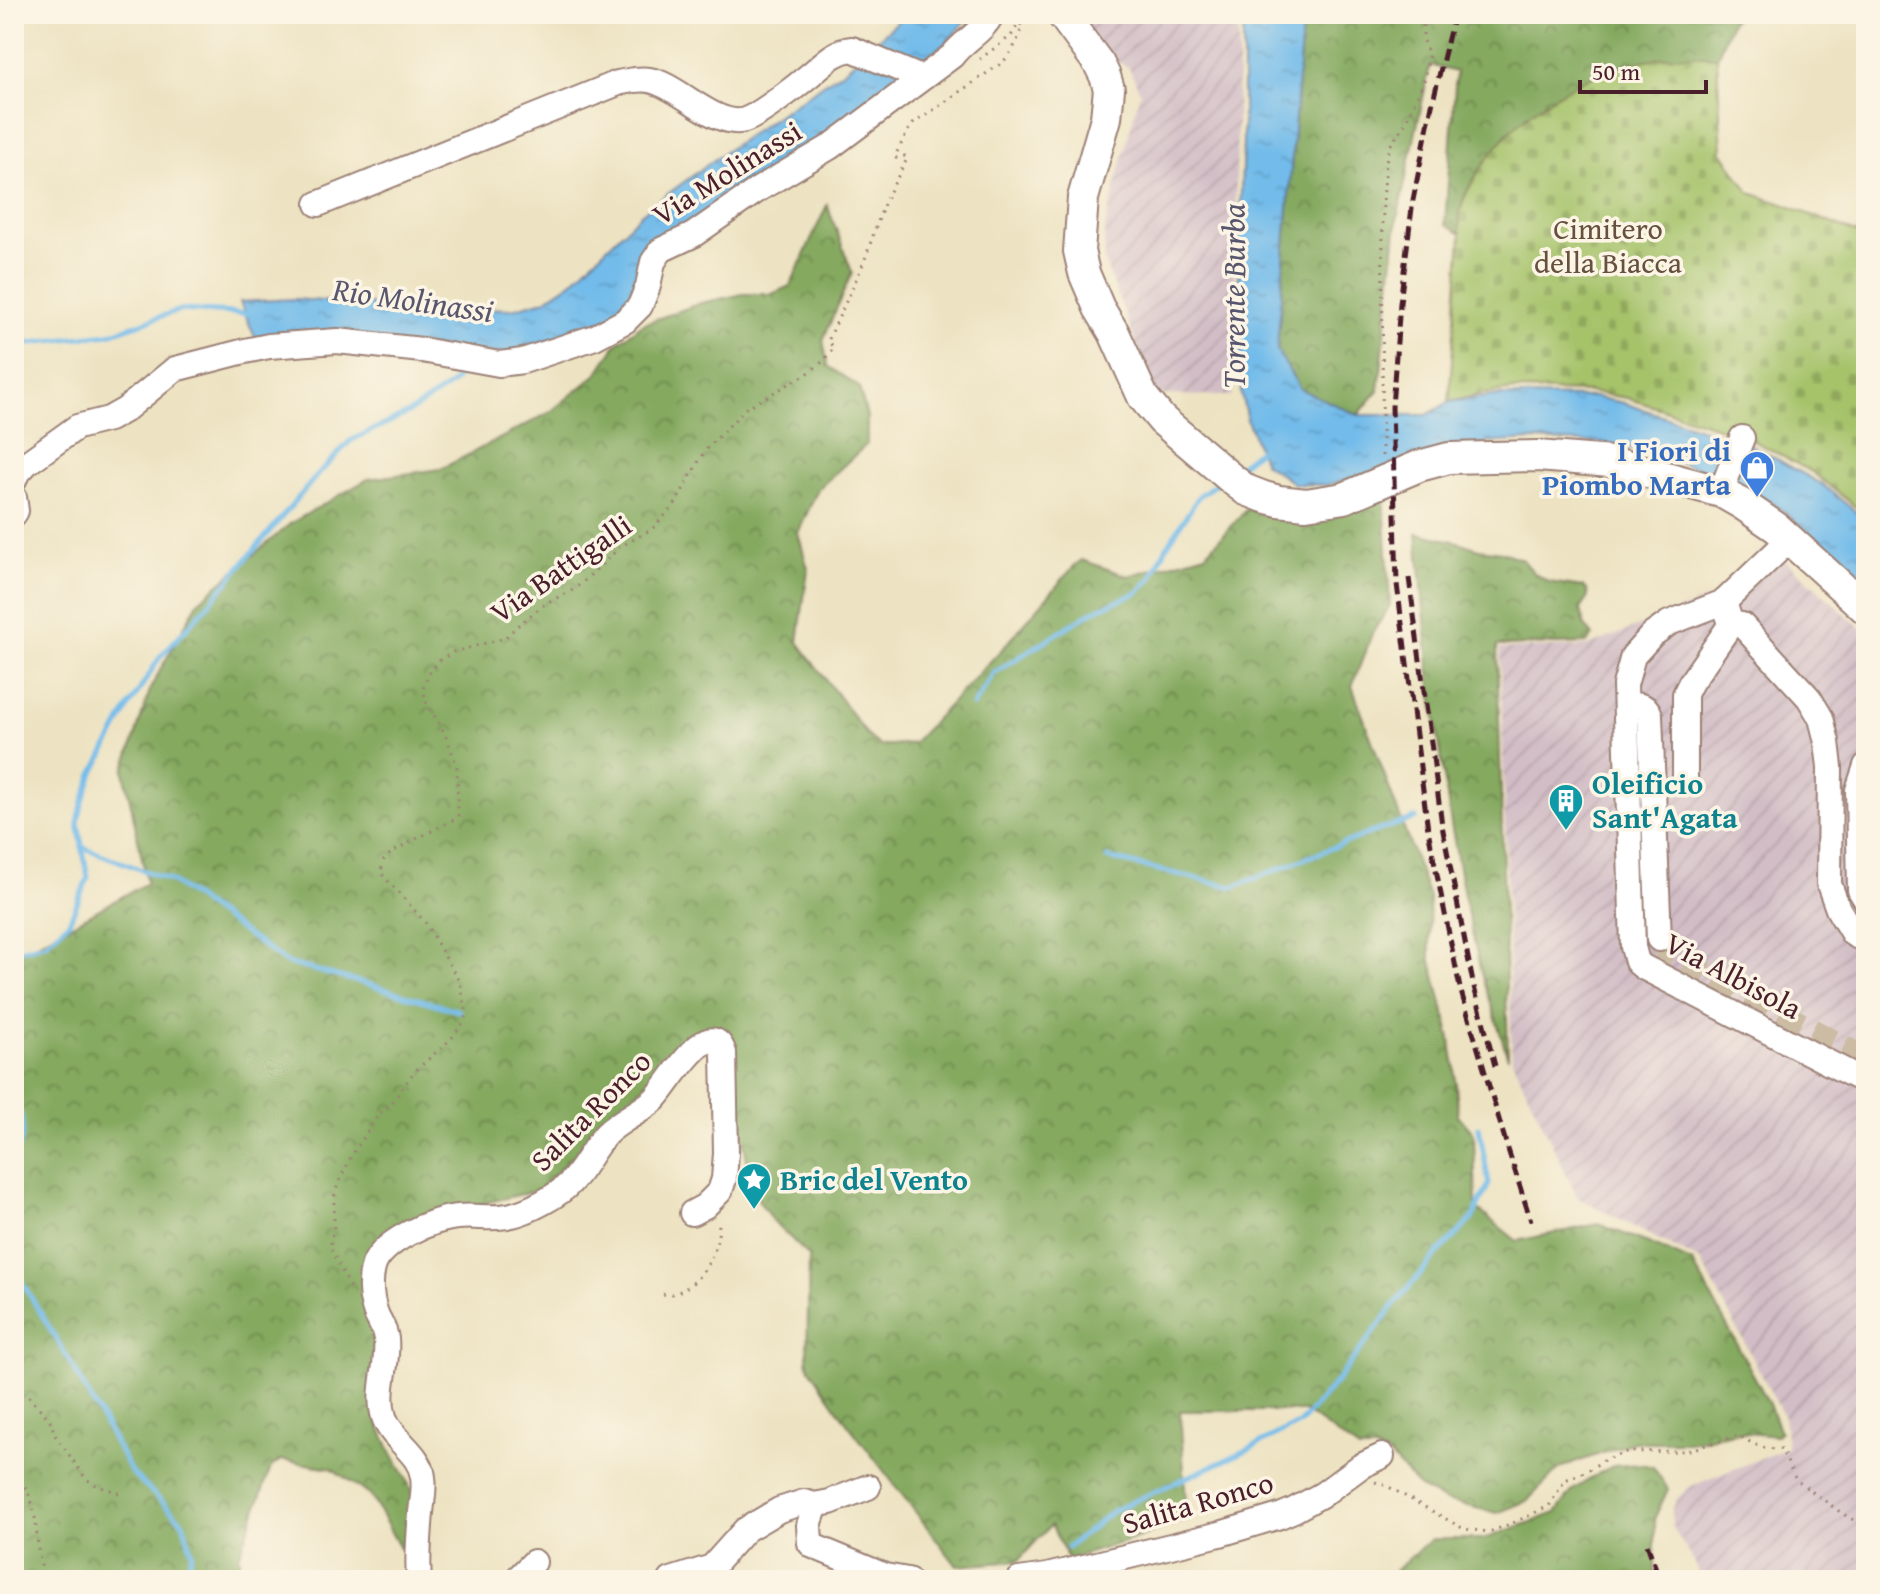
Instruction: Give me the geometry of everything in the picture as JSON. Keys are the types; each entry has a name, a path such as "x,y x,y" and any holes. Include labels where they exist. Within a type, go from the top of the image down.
{"main road":[{"path":"1062,14 1099,64 1109,89 1106,118 1083,198 1079,251 1084,273 1143,397 1162,420 1246,490 1279,501 1321,503 1344,498 1419,466 1449,458 1538,456 1611,462 1722,487 1790,539 1866,609"}],"street":[{"name":"Via Molinassi","path":"14,480 27,463 77,427 109,419 125,410 175,369 269,346 337,341 422,350 499,364 523,361 595,337 625,321 640,306 653,262 661,250 693,235 759,189 830,147 917,76 952,56 988,23 992,14"},
{"path":"318,204 618,83 637,79 658,82 720,117 733,121 744,120 759,112 841,50 852,49 917,76"},
{"path":"1722,487 1742,438"},
{"path":"14,497 14,514"},
{"name":"Via Albisola","path":"1790,539 1728,613 1669,623 1652,635 1633,656 1625,685 1633,947 1637,962 1866,1082"},
{"path":"1653,789 1693,784 1685,694 1728,613 1809,698 1821,718 1830,767 1829,884 1838,909 1853,934 1866,941"},
{"path":"1626,705 1636,705 1649,711 1659,939"},
{"path":"1866,766 1858,790 1860,890 1866,900"},
{"name":"Salita Ronco","path":"419,1580 423,1477 417,1460 390,1431 384,1417 381,1387 386,1344 371,1294 371,1280 375,1262 384,1249 407,1235 458,1217 509,1216 564,1189 603,1137 656,1098 698,1045 709,1040 718,1042 724,1053 726,1153 720,1191"},
{"path":"692,1213 705,1206 720,1191"},
{"name":"Salita Ronco","path":"1019,1580 1220,1534 1280,1516 1323,1494 1361,1466 1382,1456"},
{"path":"671,1580 712,1567 745,1530 779,1510 801,1502 814,1505 830,1502 868,1487"},
{"path":"814,1505 809,1530 813,1546 885,1576 908,1580"},
{"path":"516,1580 534,1562"}],"path":[{"path":"1382,462 1383,202 1386,161 1390,146 1415,104 1425,78 1429,54 1423,41 1423,14"},
{"name":"Via Battigalli","path":"376,1314 357,1304 330,1247 334,1197 352,1155 379,1114 393,1101 414,1072 451,1039 465,1020 466,1009 460,983 425,922 381,873 383,861 392,852 458,817 457,767 448,741 427,705 423,689 428,675 440,660 453,652 505,638 546,603 582,583 620,547 652,529 674,506 704,452 746,408 807,374 834,348 828,341 864,262 885,201 907,159 905,156 895,156 909,129 1003,62 1011,53 1022,25 1019,23 1011,36 974,63 959,62 952,56"},
{"path":"663,1294 687,1287 707,1266 718,1232 720,1191"},
{"path":"14,1389 29,1397 50,1420 55,1435 86,1479 119,1493"},
{"path":"1371,1480 1464,1529 1489,1532 1549,1506 1565,1480 1604,1460 1626,1452 1686,1451 1739,1435 1754,1446 1781,1449 1796,1480 1866,1527"},
{"path":"14,1475 30,1498 38,1524 39,1554 47,1580"}],"shaded area":[{"path":"1078,14 1239,14 1232,396 1156,395 1104,260 1105,227 1140,92 1129,68 1109,56"},
{"path":"1769,544 1866,632 1866,1580 1701,1580 1696,1565 1672,1527 1672,1510 1677,1499 1689,1487 1787,1448 1784,1417 1701,1261 1578,1198 1512,1060 1500,649 1588,646 1716,596"}],"green space":[{"path":"1303,14 1745,14 1732,20 1717,57 1682,56 1647,60 1614,69 1582,81 1525,119 1501,143 1470,186 1459,217 1461,234 1445,224 1456,72 1430,65 1397,220 1379,390 1358,415 1300,389 1277,350"},
{"name":"Cimitero della Biacca","path":"1688,55 1717,57 1722,152 1750,193 1866,237 1866,515 1812,472 1743,435 1627,398 1589,392 1516,390 1449,402 1461,209 1479,171 1519,123 1569,88 1626,65"},
{"path":"827,205 852,272 823,340 828,366 859,387 867,417 867,444 818,489 798,533 808,569 798,642 868,736 880,746 913,743 1082,560 1128,576 1206,554 1249,506 1296,515 1357,510 1384,498 1390,606 1373,632 1352,686 1429,897 1430,957 1448,1026 1458,1115 1474,1134 1476,1208 1517,1241 1598,1224 1693,1263 1768,1402 1780,1432 1776,1436 1739,1432 1688,1442 1634,1442 1560,1468 1527,1501 1497,1513 1446,1501 1420,1488 1389,1455 1375,1450 1359,1450 1304,1411 1180,1411 1187,1519 1068,1559 1051,1525 1018,1561 957,1566 847,1423 810,1369 807,1360 809,1256 771,1219 752,1190 727,1044 704,1031 694,1035 539,1190 423,1218 387,1238 375,1325 377,1420 415,1498 401,1550 371,1496 331,1468 281,1460 271,1467 239,1556 242,1580 14,1580 14,956 147,883 124,771 151,687 198,602 291,523 368,479 441,469 549,413 597,374 617,343 643,324 701,303 743,294 772,294 790,286"},
{"path":"1417,533 1502,552 1522,559 1535,574 1549,582 1587,590 1588,597 1580,609 1584,624 1593,636 1587,643 1497,646 1508,1058 1480,968 1451,824 1431,687"},
{"path":"1640,1464 1653,1467 1668,1489 1655,1517 1655,1573 1658,1580 1361,1580 1392,1573 1432,1539 1484,1539 1556,1513 1573,1490 1601,1472 1613,1466"}],"water":[{"path":"906,14 971,14 949,40 823,140 656,246 633,304 611,318 510,354 255,337 240,302 294,299 393,306 512,309 545,300 572,282 642,213 847,68"},
{"path":"1243,14 1303,14 1277,350 1300,389 1358,415 1427,415 1449,402 1492,396 1594,397 1624,403 1751,445 1820,483 1866,520 1866,579 1774,504 1713,473 1648,452 1605,443 1530,440 1471,444 1327,485 1295,484 1264,463 1247,420 1241,393 1238,267 1243,143"}],"waterway":[{"name":"Rio Molinassi","path":"14,345 109,334 180,310 252,314"},
{"path":"14,952 46,943 69,922 88,878 78,823 82,804 92,776 127,710 160,657 350,441 408,413 451,385 467,366"},
{"path":"1235,469 1262,448"},
{"path":"973,706 994,673 1093,611 1137,593 1151,579 1167,546 1199,496 1218,482"},
{"path":"1107,858 1233,887 1416,818"},
{"path":"82,847 171,881 287,963 459,1011"},
{"path":"14,1093 22,1133 14,1157"},
{"path":"1067,1548 1114,1510 1300,1423 1336,1382 1398,1300 1472,1219 1489,1184 1479,1127"},
{"path":"14,1269 131,1472 183,1522 192,1553 185,1580"}],"tunnel":[{"path":"1659,939 1667,953 1866,1059"}],"railway":[{"path":"1454,14 1413,200 1400,303 1392,407 1397,584 1428,830 1460,988 1531,1221"},
{"path":"1409,578 1442,825 1473,983 1495,1066"},
{"path":"1647,1544 1660,1580"}],"place":[{"name":"I Fiori di Piombo Marta","path":"1757,499"},
{"name":"Oleificio Sant'Agata","path":"1566,832"},
{"name":"Bric del Vento","path":"754,1211"}],"water label":[{"name":"Torrente Burba","path":"1234,296"}]}
